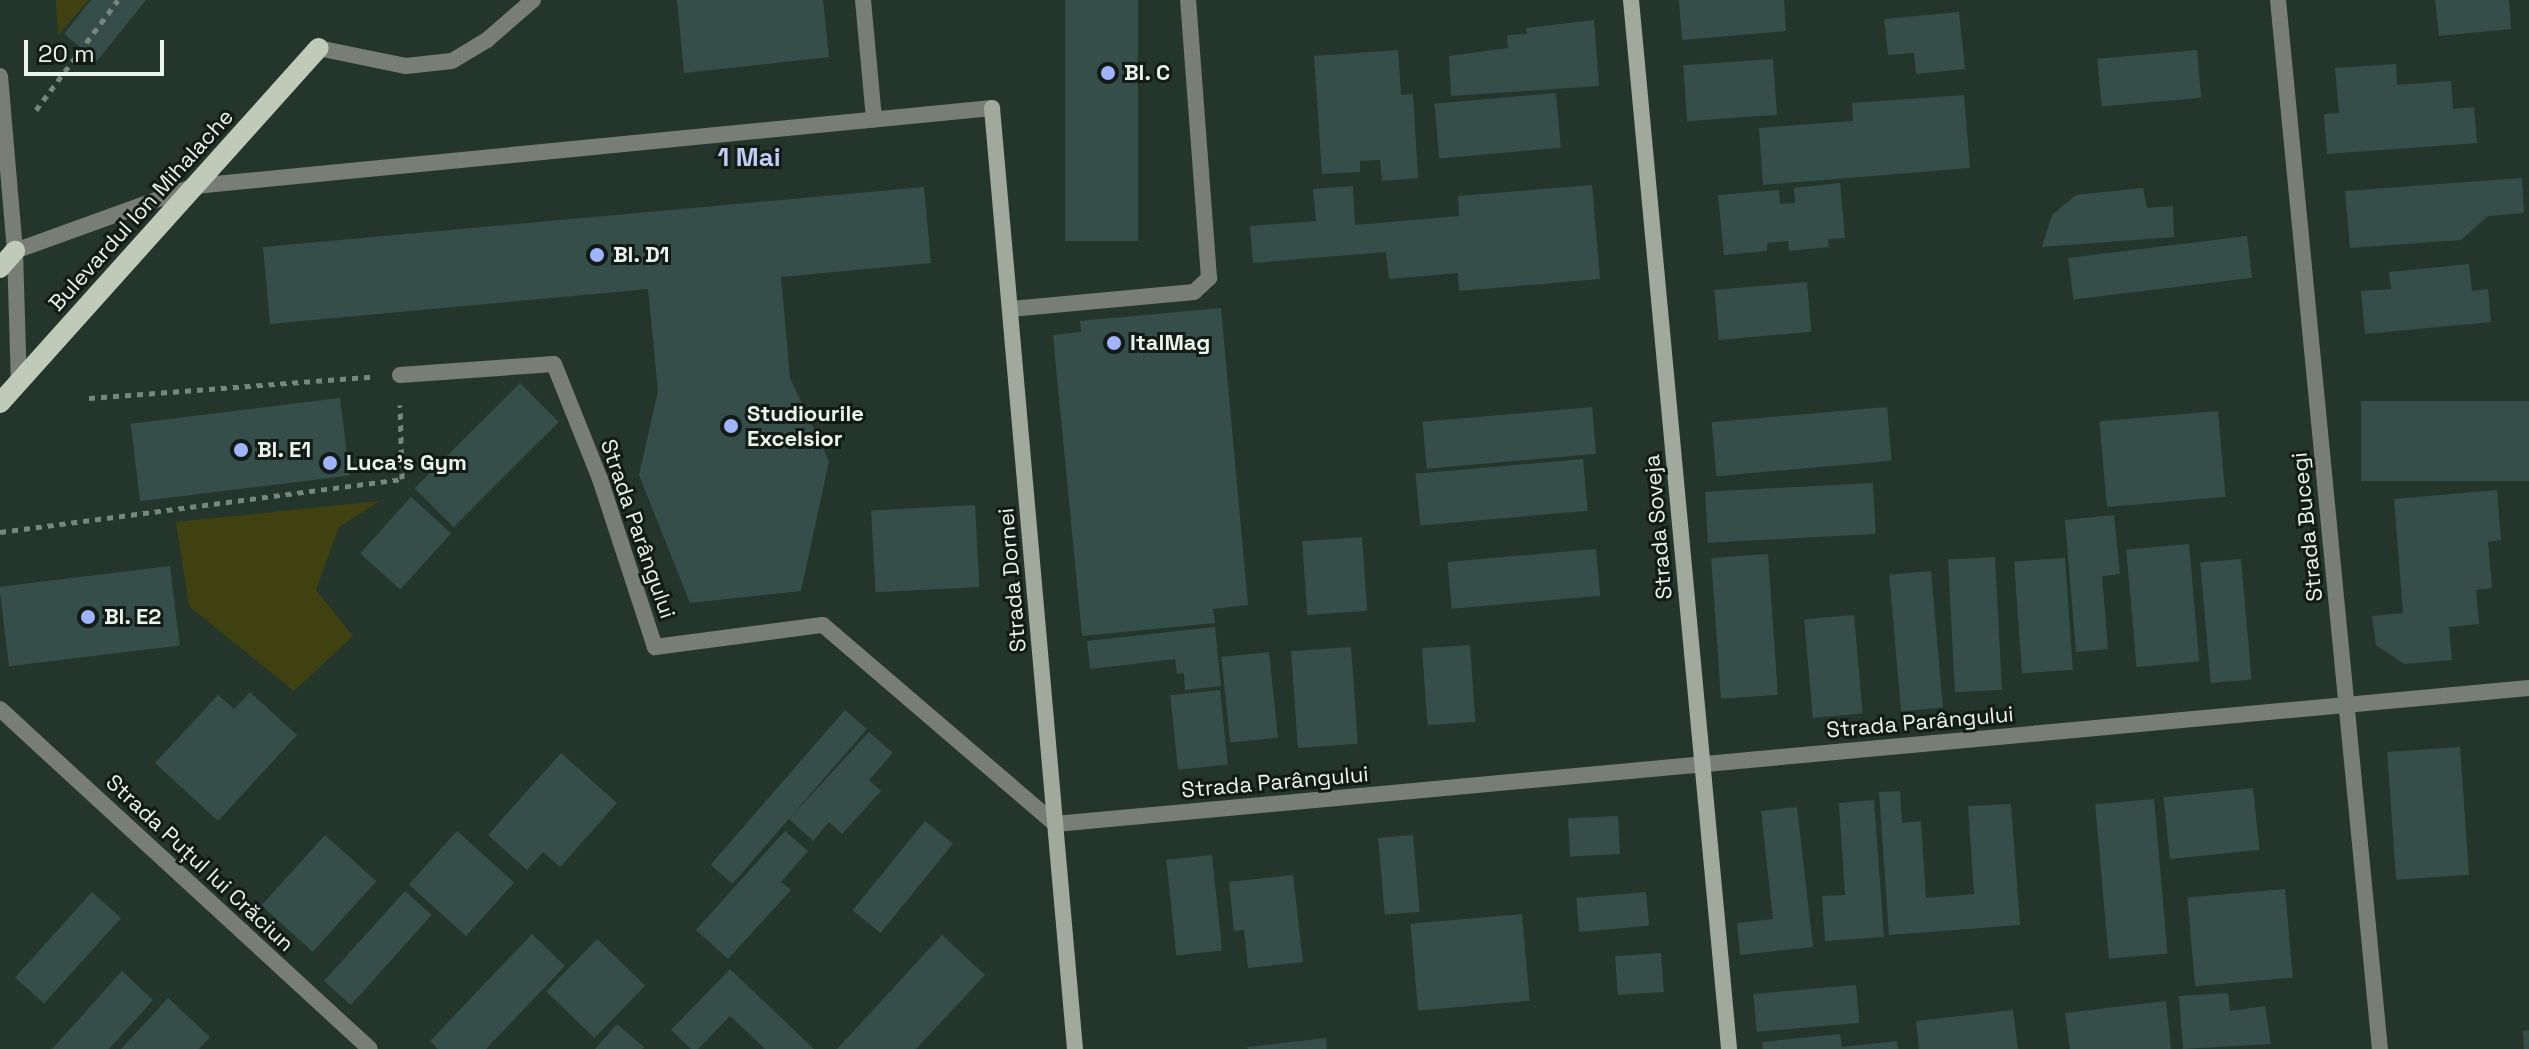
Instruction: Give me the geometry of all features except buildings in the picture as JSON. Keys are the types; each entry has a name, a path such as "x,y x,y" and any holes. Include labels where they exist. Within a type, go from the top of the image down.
{"main road":[{"name":"Bulevardul Ion Mihalache","path":"0,403 318,48"},
{"path":"0,268 15,251"}],"street":[{"path":"318,48 406,66 452,61 487,40 533,0"},
{"path":"15,251 195,186 874,119 863,0"},
{"path":"1010,309 1194,292 1209,278 1188,0"},
{"name":"Strada Soveja","path":"1631,0 1729,1049"},
{"name":"Strada Bucegi","path":"2278,0 2380,1049"},
{"path":"0,76 15,251 19,383"},
{"name":"Strada Dornei","path":"874,119 992,108 1075,1049"},
{"name":"Strada Parângului","path":"400,375 554,364 600,479 655,647 823,625 1055,824 2529,688"},
{"name":"Strada Puțul lui Crăciun","path":"0,709 370,1049"}],"path":[{"path":"7,151 118,0"},
{"path":"0,532 402,479 400,375 89,398"}],"shaded area":[{"path":"56,0 89,0 58,35"},
{"path":"380,501 339,527 316,590 353,636 294,691 189,606 176,522"}],"place":[{"name":"Bl. C","path":"1108,73"},
{"name":"Bl. D1","path":"597,255"},
{"name":"ItalMag","path":"1114,343"},
{"name":"Studiourile Excelsior","path":"731,426"},
{"name":"Bl. E1","path":"241,450"},
{"name":"Luca's Gym","path":"330,463"},
{"name":"Bl. E2","path":"88,617"}],"district":[{"name":"1 Mai","path":"749,158"}]}
